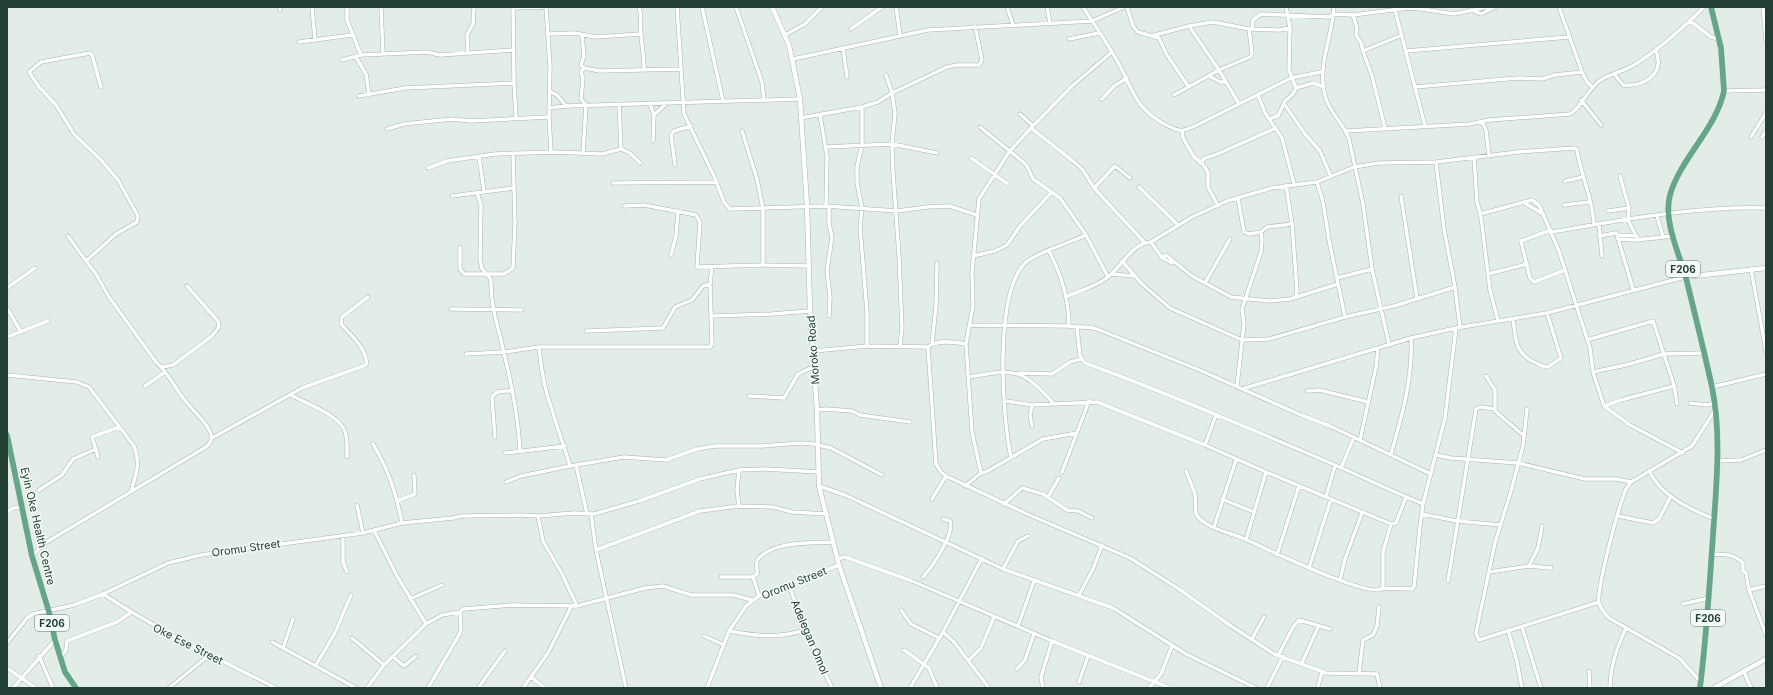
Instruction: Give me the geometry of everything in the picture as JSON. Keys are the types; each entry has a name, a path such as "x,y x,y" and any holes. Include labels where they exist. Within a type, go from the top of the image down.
{"main road":[{"name":"F206","path":"1700,688 1709,598 1719,431 1716,405 1674,236 1669,214 1669,202 1675,183 1719,108 1724,91 1719,39 1711,7"},
{"name":"Eyin Oke Health Centre","path":"7,435 32,556 49,612 60,658 65,672 76,688"}],"street":[{"path":"312,7 315,40"},
{"path":"346,7 347,20 352,35 356,38 362,56"},
{"path":"380,7 383,54"},
{"path":"468,53 466,35 473,24 474,7"},
{"path":"516,117 513,7 545,7 549,34 551,92 549,117 551,152"},
{"path":"639,7 642,16 641,34 644,50 644,69"},
{"path":"677,7 682,102 684,114 691,126 724,202 730,209 763,209 807,206 897,212 927,207 949,206 977,215"},
{"path":"702,7 723,101"},
{"path":"736,7 762,82 764,100"},
{"name":"Moroko Road","path":"772,7 785,35 793,59 800,100 807,206 810,311 815,366 819,486 837,558 881,688"},
{"path":"785,35 805,24 822,7"},
{"path":"851,29 882,7"},
{"path":"896,7 900,35"},
{"path":"1007,7 1013,25"},
{"path":"1047,7 1050,24"},
{"path":"1083,7 1112,52 1145,112 1175,131 1182,131 1291,78 1322,72"},
{"path":"793,59 928,30 975,26 1050,24 1092,21 1124,7"},
{"path":"1127,7 1129,17 1135,29 1159,38 1167,54 1188,86"},
{"path":"1286,7 1290,28 1288,57 1291,78 1296,88"},
{"path":"1334,7 1334,14 1322,72 1324,87 1330,107 1346,130 1363,204 1372,268 1389,344"},
{"path":"1439,12 1440,7"},
{"path":"1174,95 1219,70 1252,55 1250,29 1253,20 1258,15 1353,15 1388,9 1422,9 1454,14 1488,7"},
{"path":"1470,10 1481,14 1495,7 1492,7"},
{"path":"1559,7 1568,37 1582,72 1587,82 1592,87"},
{"path":"1346,130 1470,124 1488,120 1570,114 1577,110 1581,100 1599,81 1615,74 1656,51 1704,7"},
{"path":"1763,7 1766,40"},
{"path":"1396,10 1425,126"},
{"path":"1353,15 1357,28 1356,35 1361,43 1362,51 1372,76 1385,128"},
{"path":"1690,21 1711,37 1719,39"},
{"path":"1151,36 1189,26 1213,22 1250,29 1280,30 1290,28"},
{"path":"800,118 862,107 878,102 892,93 947,67 957,65 979,65 982,60 975,26"},
{"path":"1189,26 1219,70 1239,104"},
{"path":"549,34 575,33 582,36 641,34"},
{"path":"1069,39 1099,33"},
{"path":"299,42 352,35"},
{"path":"1362,51 1402,35"},
{"path":"582,36 584,56 581,65 584,68"},
{"path":"1406,51 1568,37"},
{"path":"843,48 847,77"},
{"path":"342,60 383,54 428,52 440,55 513,50"},
{"path":"1615,74 1623,85 1638,85 1647,81 1659,65 1659,59 1656,51"},
{"path":"981,473 972,432 966,344 973,306 973,256 979,199 994,173 1009,152 1072,86 1112,52"},
{"path":"86,261 116,234 137,222 138,216 118,180 101,160 74,134 56,105 39,87 29,72 41,62 88,53 92,55 101,87"},
{"path":"356,57 366,74 369,95"},
{"path":"584,68 600,71 680,68"},
{"path":"583,152 586,105 581,99 583,79 581,72 584,68"},
{"path":"1415,87 1518,78 1542,79 1556,75 1582,72"},
{"path":"886,75 892,93 895,113 892,144 897,212 902,328 900,347"},
{"path":"1209,76 1220,82 1226,82"},
{"path":"1102,99 1114,86 1127,78"},
{"path":"359,96 405,88 514,83"},
{"path":"1269,119 1278,116 1285,105 1285,101 1293,94 1296,88 1313,83 1324,87"},
{"path":"1724,91 1766,90"},
{"path":"551,92 557,95 566,106"},
{"path":"1258,95 1269,119 1282,138 1294,184"},
{"path":"549,108 586,105 800,100"},
{"path":"1581,100 1601,125"},
{"path":"654,115 666,103"},
{"path":"619,104 621,149"},
{"path":"650,104 654,115 653,140"},
{"path":"1285,105 1305,134 1320,151 1331,178"},
{"path":"862,107 862,145 857,167 857,182 862,209 860,227 867,304 867,346"},
{"path":"1751,137 1766,113"},
{"path":"1020,114 1032,127 1082,170 1094,188 1145,243"},
{"path":"820,115 825,147 829,224 832,237 827,270 830,298 828,316"},
{"path":"388,129 404,124 452,119 471,121 516,117 549,117"},
{"path":"1486,130 1488,120"},
{"path":"1482,122 1486,130 1490,156"},
{"path":"675,165 671,135 674,131 691,126"},
{"path":"980,127 1027,166 1033,179 1060,198 1086,235 1110,275"},
{"path":"1200,163 1205,158 1276,128"},
{"path":"742,131 757,179 763,209 763,265"},
{"path":"1182,131 1183,138 1194,157 1208,172 1208,187 1218,206"},
{"path":"1762,138 1766,131"},
{"path":"825,147 892,144 937,153"},
{"path":"1066,297 1077,291 1090,287 1110,275 1122,261 1145,243 1151,242 1178,225 1218,206 1238,198 1286,185 1317,182 1331,178 1354,167 1393,162 1436,162 1518,152 1575,148 1583,177 1589,190 1590,202 1594,212 1594,225"},
{"path":"428,168 447,161 513,153 583,152 602,154 621,149 630,152 640,163"},
{"path":"460,247 460,269 463,273 488,275 504,274 513,268 515,223 513,153"},
{"path":"479,157 484,191"},
{"path":"971,158 1008,184"},
{"path":"1474,158 1475,192 1480,214 1488,274 1498,321"},
{"path":"1436,162 1444,229 1455,287 1460,327"},
{"path":"1094,188 1115,166 1130,178"},
{"path":"1620,176 1629,208 1628,220 1638,238"},
{"path":"1565,181 1583,177"},
{"path":"612,183 716,182"},
{"path":"1317,182 1323,202 1338,284 1346,317"},
{"path":"1286,185 1292,224 1297,290 1296,296"},
{"path":"1139,187 1178,225"},
{"path":"452,196 514,188"},
{"path":"478,192 481,205 480,259 482,269 488,275 499,337 504,352 518,420 520,450"},
{"path":"973,256 1003,248 1010,242 1020,226 1051,193"},
{"path":"1401,196 1417,298"},
{"path":"1238,198 1244,232 1249,234 1260,232 1267,227 1292,224"},
{"path":"1480,214 1523,202 1534,201 1541,209 1562,260 1577,306 1587,340 1593,372 1604,406 1630,425 1683,453"},
{"path":"1523,202 1543,214"},
{"path":"1564,205 1590,202"},
{"path":"624,206 644,205 692,213 700,218 697,267 763,265 809,266"},
{"path":"1565,270 1534,282 1530,278 1521,243 1522,239 1551,231 1669,214 1744,207 1766,208"},
{"path":"1608,211 1629,208"},
{"path":"1536,209 1541,209"},
{"path":"671,255 676,236 678,211"},
{"path":"1657,216 1663,237"},
{"path":"1599,224 1602,256"},
{"path":"1237,386 1244,324 1242,309 1261,252 1262,240 1260,232"},
{"path":"1599,236 1616,233 1633,289"},
{"path":"1011,456 1007,438 1006,401 1003,371 1005,325 1015,282 1020,270 1028,261 1086,235"},
{"path":"32,556 45,543 59,537 131,491 206,447 210,444 212,438 211,433 204,421 187,403 162,367 156,362 109,297 96,274 68,236"},
{"path":"1617,237 1638,238 1674,236"},
{"path":"1205,283 1230,239"},
{"path":"1151,242 1162,258 1166,255 1179,266 1205,283 1229,296 1269,301 1290,299 1305,293 1338,284"},
{"path":"1049,251 1055,263 1066,297 1069,311 1069,326"},
{"path":"1560,272 1562,260"},
{"path":"1122,261 1150,292 1176,312 1242,340 1269,339 1455,287"},
{"path":"932,344 936,306 937,263"},
{"path":"1488,274 1527,264"},
{"path":"466,354 504,352 539,347 710,347 712,344 710,284 712,267"},
{"path":"7,288 35,268"},
{"path":"1337,278 1372,268"},
{"path":"1242,389 1411,338 1460,327 1547,313 1577,306 1633,289 1685,277 1766,268"},
{"path":"1751,269 1766,351"},
{"path":"1110,275 1135,276"},
{"path":"586,331 663,328 675,307 694,299 703,286 710,284"},
{"path":"162,367 173,365 212,336 219,327 218,321 187,286"},
{"path":"1297,290 1305,293"},
{"path":"212,438 302,388 366,365 367,361 361,349 341,324 341,321 342,317 368,297"},
{"path":"7,308 21,332"},
{"path":"451,309 494,308 522,310"},
{"path":"712,316 810,311"},
{"path":"1513,319 1518,348 1526,359 1548,367 1561,358 1547,313"},
{"path":"7,337 48,321"},
{"path":"1587,340 1653,321 1674,386 1677,404"},
{"path":"970,325 1069,326 1077,328 1088,327 1104,332 1237,386 1354,436 1430,474"},
{"path":"1077,328 1081,359 1085,363 1148,386 1423,504"},
{"path":"1186,471 1196,494 1196,514 1198,517 1214,527 1277,555 1364,588 1379,590 1383,588 1411,590 1414,587 1423,504 1436,455 1448,399 1456,328"},
{"path":"1391,454 1407,391 1412,353 1411,338"},
{"path":"814,351 867,346 928,347 932,344 950,342 966,344"},
{"path":"539,347 546,390 553,414 566,446 570,466"},
{"path":"928,347 936,464 941,472 946,476 1004,504 1130,558 1179,589 1252,640 1281,655 1330,674 1377,674 1380,688"},
{"path":"1360,440 1376,367 1378,348"},
{"path":"1593,372 1626,365 1664,354 1704,353"},
{"path":"969,377 1003,371 1052,374 1070,362 1081,359"},
{"path":"749,396 784,398 798,374 815,366"},
{"path":"145,386 165,372"},
{"path":"1019,373 1035,384 1054,404"},
{"path":"7,374 24,375 83,384 92,389 134,446 138,455 137,471 131,491"},
{"path":"1712,387 1766,374"},
{"path":"1486,376 1493,385 1496,394 1494,409"},
{"path":"1604,406 1674,386"},
{"path":"1307,391 1319,390 1368,402"},
{"path":"495,437 492,398 498,391 511,391"},
{"path":"291,395 327,414 343,427 346,436 347,457"},
{"path":"1006,401 1032,405 1083,403 1089,401 1109,406 1391,524 1396,523 1400,517 1406,497"},
{"path":"1062,472 1089,401"},
{"path":"1083,403 1087,407"},
{"path":"1690,403 1716,405"},
{"path":"1032,405 1030,415 1032,426"},
{"path":"1700,681 1679,658 1626,628 1604,613 1599,602 1602,580 1622,498 1631,482 1683,453 1692,446 1716,405"},
{"path":"1448,581 1457,521 1468,471 1468,458 1476,409 1480,406 1494,409 1523,435"},
{"path":"817,410 826,409 852,411 860,415 910,422"},
{"path":"1527,409 1523,435 1524,441 1495,543 1476,633 1479,640 1599,602"},
{"path":"1204,445 1216,415"},
{"path":"98,457 92,437 119,427"},
{"path":"965,486 981,473 986,472 1011,456 1043,439 1077,433"},
{"path":"1341,468 1354,436"},
{"path":"506,482 521,476 624,457 666,460 697,449 715,446 762,446 800,443 831,448 882,475"},
{"path":"373,444 386,466 402,523"},
{"path":"505,453 520,450 526,451 566,446"},
{"path":"39,490 62,475 73,459 96,449"},
{"path":"1718,461 1741,460 1766,450"},
{"path":"1436,455 1518,463 1585,479 1631,482"},
{"path":"1214,527 1236,460"},
{"path":"576,466 589,514 606,599 612,616 626,688"},
{"path":"1326,497 1335,466"},
{"name":"Oromu Street","path":"7,643 32,614 49,612 74,606 103,594 151,570 168,563 189,558 363,533 402,523 461,516 522,514 538,516 574,513 589,514 639,501 700,479 739,470 765,469 818,472"},
{"path":"739,470 737,490 739,506"},
{"path":"1649,471 1658,486 1671,496 1696,512 1714,519"},
{"path":"1246,540 1266,472"},
{"path":"397,501 416,494 414,475"},
{"path":"932,499 946,476"},
{"path":"1048,497 1059,478"},
{"path":"819,486 844,495 1003,569 1113,608 1172,646 1256,688"},
{"path":"1277,555 1299,486"},
{"path":"1004,504 1022,488 1048,497 1067,510 1078,511 1092,518"},
{"path":"1618,516 1653,523 1659,519 1671,496"},
{"path":"1222,499 1254,512"},
{"path":"1309,568 1331,499"},
{"path":"357,505 363,533"},
{"path":"596,550 700,510 739,506 772,507 792,512 827,514"},
{"path":"7,512 13,508 23,508"},
{"path":"1340,580 1345,559 1362,513"},
{"path":"1422,514 1457,521 1501,525"},
{"path":"538,516 543,541 562,574 576,606"},
{"path":"923,577 933,566 946,542 951,525 946,519 943,519"},
{"path":"1383,588 1383,552 1391,524"},
{"path":"1529,566 1538,548 1542,526"},
{"path":"374,530 397,576 426,624"},
{"path":"343,536 343,562 347,572"},
{"path":"1003,569 1018,541 1028,536"},
{"path":"759,596 754,577 757,574 757,561 759,558 774,550 795,544 833,542"},
{"path":"1079,595 1093,569 1102,545"},
{"path":"1712,549 1718,556 1725,554 1732,555 1741,561 1766,635"},
{"path":"837,558 845,557 912,581 1034,634 1170,688"},
{"path":"910,688 943,632 982,558"},
{"name":"Oromu Street","path":"707,688 729,631 738,615 752,600 839,564"},
{"path":"1489,572 1529,566 1551,568"},
{"path":"721,577 754,577"},
{"path":"1018,626 1034,581"},
{"path":"410,599 442,585"},
{"name":"Adelegan Omol","path":"789,585 805,630 832,688"},
{"path":"367,688 392,656 426,624 442,615 460,612 463,609 505,605 576,606 645,588 666,586 691,595 733,595 752,600"},
{"path":"1750,590 1766,586"},
{"name":"Oke Ese Street","path":"103,594 130,613 208,656 276,688"},
{"path":"316,665 335,633 351,595"},
{"path":"1683,604 1709,598"},
{"path":"523,688 548,653 572,605"},
{"path":"1360,674 1363,640 1373,635 1377,626 1380,607"},
{"path":"901,610 912,624 939,638"},
{"path":"428,688 459,635 461,628 460,612"},
{"path":"60,658 66,650 67,641 117,622 130,613"},
{"path":"969,660 981,648 994,617"},
{"path":"1252,640 1264,617"},
{"path":"283,648 293,619"},
{"path":"1267,688 1296,622 1301,620 1318,627 1330,629"},
{"path":"1302,663 1318,627"},
{"path":"1522,627 1541,688"},
{"path":"1610,688 1612,667 1620,641 1626,628"},
{"path":"729,631 787,636 805,630"},
{"path":"1508,630 1517,662 1522,688"},
{"path":"943,632 950,637 969,660 989,688"},
{"path":"1017,669 1025,660 1034,634"},
{"path":"704,636 724,645"},
{"path":"352,638 384,665"},
{"path":"13,688 55,640"},
{"path":"1043,688 1041,677 1052,641"},
{"path":"272,642 356,688"},
{"path":"1149,688 1161,674 1172,646"},
{"path":"904,650 924,664 932,673 937,688"},
{"path":"478,688 505,651"},
{"path":"40,656 53,688"},
{"path":"169,688 208,656"},
{"path":"392,656 404,666 416,656"},
{"path":"1079,682 1088,656"},
{"path":"1714,688 1766,659"},
{"path":"7,668 36,688"},
{"path":"1318,686 1322,672"},
{"path":"1589,672 1590,688"},
{"path":"1744,672 1751,688"},
{"path":"531,678 545,688"}]}
